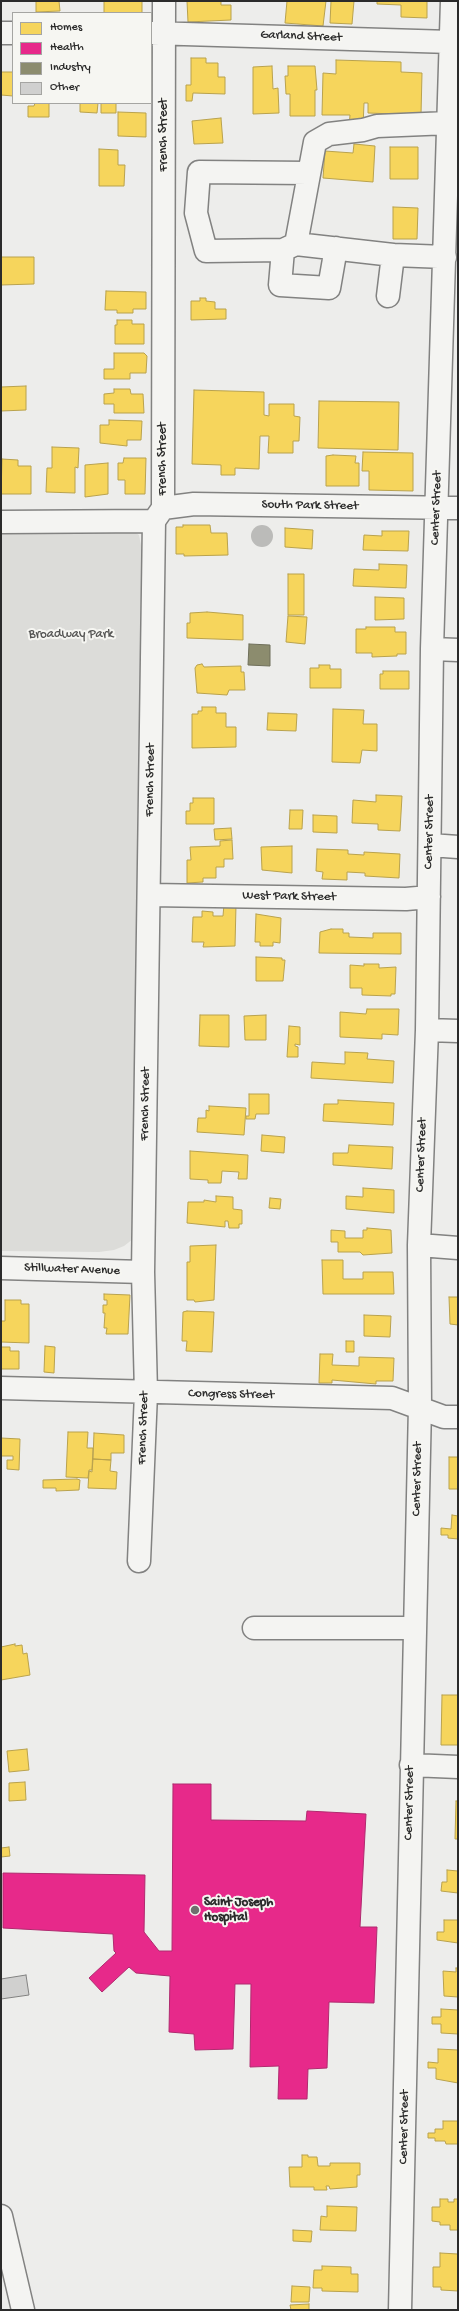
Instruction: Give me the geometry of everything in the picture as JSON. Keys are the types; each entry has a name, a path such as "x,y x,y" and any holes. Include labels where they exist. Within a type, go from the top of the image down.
{"street":[{"name":"French Street","path":"139,1561 146,1393 143,1272 158,515 158,33 164,1"},
{"name":"Center Street","path":"400,2310 420,1406 419,1245 427,1030 432,649 436,507 449,423 450,338 445,257 452,228 452,1"},
{"path":"1,33 12,33"},
{"name":"Garland Street","path":"158,33 451,42"},
{"path":"336,248 329,288 280,285 308,173 314,142 329,134 363,130 377,126 452,131"},
{"path":"308,173 199,172 196,214 206,251 290,247 336,248 393,255 445,257"},
{"path":"388,296 393,255"},
{"name":"South Park Street","path":"1,522 158,515 194,504 458,508"},
{"path":"432,649 458,650"},
{"path":"430,845 458,847"},
{"name":"West Park Street","path":"150,895 406,899 429,897"},
{"path":"427,1030 458,1031"},
{"path":"419,1245 458,1248"},
{"name":"Stillwater Avenue","path":"1,1268 143,1272"},
{"name":"Congress Street","path":"1,1388 146,1393 392,1398 420,1406 444,1417 458,1417"},
{"path":"254,1628 414,1628"},
{"path":"411,1765 458,1767"},
{"path":"1,2216 23,2310"}],"green space":[{"name":"Broadway Park","path":"133,531 139,535 142,550 137,1229 133,1239 124,1246 114,1250 99,1252 1,1251 1,533"}],"shaded area":[{"path":"262,525 270,528 273,536 270,544 262,547 254,544 251,536 254,528"}],"building: Homes":[{"path":"36,1 59,1 60,11 36,12"},
{"path":"104,1 142,1 142,12 104,12"},
{"path":"187,1 221,1 221,5 231,5 231,20 188,22"},
{"path":"287,1 326,1 323,26 285,23"},
{"path":"331,1 354,1 352,24 330,23"},
{"path":"377,1 427,1 427,18 401,17 401,5 377,4"},
{"path":"191,58 206,58 206,63 218,63 218,77 225,77 225,94 193,93 192,101 186,101 186,85 191,85"},
{"path":"336,60 401,62 401,72 422,73 421,115 368,113 368,103 364,103 363,127 349,127 350,115 322,115 323,73 336,74"},
{"path":"272,66 273,89 278,88 279,113 253,114 253,67"},
{"path":"288,66 315,66 317,90 315,90 315,116 290,116 290,94 286,94 285,76 288,76"},
{"path":"1,72 12,72 12,96 1,95"},
{"path":"35,104 49,104 49,117 28,117 28,106 34,106"},
{"path":"80,104 98,104 97,113 80,112"},
{"path":"101,104 116,104 116,113 101,113"},
{"path":"118,112 146,113 146,137 118,136"},
{"path":"221,118 223,143 194,144 192,121"},
{"path":"354,144 375,146 373,182 323,178 325,151 353,153"},
{"path":"390,147 418,147 418,179 390,179"},
{"path":"99,149 118,150 118,165 125,165 124,186 99,186"},
{"path":"393,207 418,208 417,239 393,239"},
{"path":"1,257 34,257 34,284 1,285"},
{"path":"106,291 146,292 146,309 133,309 133,313 117,313 117,310 105,310"},
{"path":"200,298 206,298 206,301 215,302 215,309 226,309 226,319 191,320 191,301 200,301"},
{"path":"117,320 132,320 132,324 144,324 144,344 115,344 115,325 117,325"},
{"path":"114,353 144,353 147,356 146,373 130,373 130,379 104,379 104,369 114,369"},
{"path":"26,386 26,410 1,411 1,387"},
{"path":"114,389 130,389 131,394 143,394 144,413 114,413 114,404 104,404 104,394 114,393"},
{"path":"194,390 264,392 264,415 269,416 269,404 294,404 294,416 300,417 299,441 293,441 293,453 268,453 269,436 260,436 259,469 235,468 235,475 221,475 221,465 192,464"},
{"path":"319,401 399,402 398,450 318,448"},
{"path":"109,420 142,421 141,440 127,440 127,446 100,443 100,425 109,425"},
{"path":"52,447 79,448 78,468 75,467 75,493 46,492 47,468 52,468"},
{"path":"363,452 413,453 413,491 369,490 369,471 362,471"},
{"path":"326,456 356,456 355,463 359,463 359,486 326,486"},
{"path":"124,458 146,458 145,494 125,494 125,480 118,480 118,463 123,463"},
{"path":"2,459 18,460 18,466 31,466 31,494 1,494"},
{"path":"108,463 108,494 85,497 85,465"},
{"path":"183,525 210,525 211,533 227,533 228,555 184,556 184,554 176,554 176,527 183,527"},
{"path":"285,528 313,530 312,549 285,547"},
{"path":"382,531 409,531 408,551 363,550 364,535 382,536"},
{"path":"379,564 407,565 406,588 353,586 354,569 379,570"},
{"path":"288,574 304,574 304,615 288,615"},
{"path":"375,597 404,598 404,619 375,620"},
{"path":"207,612 243,615 243,640 187,638 187,623 190,623 190,613"},
{"path":"288,616 307,617 305,644 286,642"},
{"path":"366,627 395,627 395,632 406,632 406,654 397,654 397,656 372,657 372,653 356,653 356,629 366,629"},
{"path":"202,664 204,667 241,666 241,672 244,672 245,690 229,690 227,695 197,693 195,668 197,665"},
{"path":"319,665 330,665 330,669 341,669 341,688 310,688 310,668 319,668"},
{"path":"383,671 409,671 409,689 380,689 380,674 383,674"},
{"path":"202,707 216,707 216,713 226,713 226,727 236,727 236,747 192,748 192,714 198,714 198,711 202,711"},
{"path":"333,709 364,710 363,724 377,724 377,751 362,750 360,763 332,762"},
{"path":"268,713 297,714 296,731 267,730"},
{"path":"376,795 402,796 400,831 378,830 378,824 352,823 353,800 376,802"},
{"path":"193,798 214,798 214,824 186,824 186,811 190,811 190,803 193,803"},
{"path":"290,810 303,810 302,829 289,829"},
{"path":"313,815 337,816 337,833 313,832"},
{"path":"231,828 232,839 215,840 214,829"},
{"path":"232,840 233,859 224,859 224,867 216,867 216,878 203,878 203,882 187,883 187,860 191,860 190,847 220,846 220,841"},
{"path":"292,846 292,873 262,870 261,847"},
{"path":"317,849 348,850 348,854 364,855 364,852 400,854 399,878 365,876 365,873 347,872 347,880 322,879 323,872 316,871"},
{"path":"224,904 236,905 235,946 203,947 204,942 192,942 193,917 202,917 202,911 213,912 213,916 223,916"},
{"path":"256,914 281,918 280,943 273,942 273,946 260,946 260,942 255,942"},
{"path":"331,929 343,929 343,933 349,933 349,937 373,938 373,933 401,933 401,954 319,953 320,932"},
{"path":"256,957 282,958 282,960 285,960 283,981 256,981"},
{"path":"364,964 379,964 379,968 396,967 395,994 391,994 391,996 362,995 362,988 350,988 350,965 364,966"},
{"path":"367,1009 399,1009 398,1035 382,1034 382,1039 340,1037 340,1012 366,1014"},
{"path":"200,1015 229,1015 229,1047 199,1046"},
{"path":"266,1015 266,1040 245,1040 244,1016"},
{"path":"289,1026 300,1027 300,1045 295,1044 295,1046 298,1047 298,1057 287,1057"},
{"path":"345,1052 368,1053 367,1059 394,1061 393,1083 311,1078 312,1062 345,1064"},
{"path":"249,1094 269,1094 269,1114 256,1114 255,1119 246,1119 246,1116 249,1116"},
{"path":"338,1100 394,1103 393,1125 323,1121 324,1104 338,1104"},
{"path":"209,1106 246,1108 244,1135 197,1132 198,1118 206,1118 206,1110 209,1111"},
{"path":"262,1135 285,1137 284,1153 261,1151"},
{"path":"349,1145 393,1147 392,1169 333,1165 333,1153 348,1153"},
{"path":"190,1151 248,1155 247,1179 238,1179 239,1172 222,1171 221,1183 208,1183 208,1180 190,1179"},
{"path":"363,1188 394,1190 394,1213 346,1209 346,1196 363,1197"},
{"path":"216,1196 233,1197 233,1209 242,1210 242,1224 239,1224 239,1228 229,1228 228,1221 225,1221 225,1227 187,1223 188,1202 204,1202 204,1200 216,1202"},
{"path":"270,1198 281,1199 280,1209 269,1208"},
{"path":"367,1228 391,1230 392,1253 363,1255 360,1252 338,1252 338,1242 331,1242 331,1230 345,1231 345,1238 363,1238 363,1230 367,1230"},
{"path":"216,1245 214,1300 195,1302 194,1300 187,1300 187,1262 190,1262 190,1246"},
{"path":"322,1260 343,1260 343,1279 363,1279 363,1272 393,1272 394,1294 323,1294"},
{"path":"104,1294 130,1295 128,1334 106,1334 107,1328 104,1328 105,1313 103,1313 103,1305 107,1305 107,1300 104,1300"},
{"path":"449,1297 458,1297 458,1325 450,1324"},
{"path":"5,1300 21,1300 21,1304 29,1304 29,1343 1,1342 1,1321 5,1321"},
{"path":"183,1312 214,1312 212,1352 186,1351 187,1341 182,1341"},
{"path":"364,1315 391,1316 390,1337 364,1336"},
{"path":"346,1341 354,1341 354,1352 346,1352"},
{"path":"45,1346 55,1347 54,1373 44,1372"},
{"path":"1,1347 10,1347 10,1351 19,1351 19,1369 1,1369"},
{"path":"320,1354 333,1354 332,1365 359,1366 359,1357 394,1358 393,1381 376,1381 376,1384 332,1380 332,1383 319,1383"},
{"path":"68,1432 88,1432 87,1448 93,1448 92,1470 89,1470 88,1478 66,1477"},
{"path":"94,1433 124,1435 124,1453 111,1453 111,1460 93,1459"},
{"path":"1,1438 20,1439 19,1470 7,1469 7,1460 13,1460 13,1456 1,1456"},
{"path":"449,1457 458,1457 458,1489 449,1489"},
{"path":"93,1459 111,1460 110,1471 117,1472 116,1489 88,1488 89,1471 92,1472"},
{"path":"43,1480 80,1480 79,1490 56,1491 56,1488 43,1488"},
{"path":"452,1515 458,1516 458,1539 448,1538 448,1535 441,1535 441,1528 451,1529"},
{"path":"15,1644 15,1646 22,1645 23,1654 27,1653 30,1675 1,1680 1,1647"},
{"path":"442,1695 458,1695 458,1745 441,1745"},
{"path":"27,1749 29,1770 9,1772 7,1751"},
{"path":"25,1782 26,1800 9,1801 9,1783"},
{"path":"456,1801 458,1801 458,1839 455,1839"},
{"path":"9,1847 10,1856 1,1857 1,1848"},
{"path":"447,1870 458,1871 458,1893 441,1891 442,1882 447,1882"},
{"path":"444,1920 458,1920 458,1943 437,1940 437,1932 444,1932"},
{"path":"456,1968 458,1968 458,1997 444,1996 443,1971 456,1972"},
{"path":"441,2009 458,2010 458,2034 441,2033 441,2024 432,2024 432,2017 441,2017"},
{"path":"438,2049 458,2050 458,2083 436,2079 436,2068 428,2068 428,2062 438,2063"},
{"path":"443,2121 458,2121 458,2144 446,2144 445,2141 435,2141 435,2138 428,2138 428,2133 435,2133 435,2129 443,2129"},
{"path":"302,2155 317,2157 318,2166 330,2166 330,2163 360,2163 360,2175 357,2175 357,2187 330,2189 329,2186 326,2186 327,2190 314,2190 314,2187 290,2187 289,2167 302,2167"},
{"path":"440,2199 448,2199 448,2202 454,2202 454,2199 458,2199 458,2230 450,2230 450,2225 440,2225 440,2222 432,2221 432,2207 440,2207"},
{"path":"327,2206 357,2207 356,2231 320,2230 321,2216 327,2217"},
{"path":"293,2230 312,2231 311,2242 293,2241"},
{"path":"440,2253 458,2254 458,2291 441,2290 441,2287 433,2287 433,2267 440,2267"},
{"path":"322,2266 351,2267 351,2274 358,2274 358,2292 322,2291 322,2288 313,2288 314,2270 322,2270"},
{"path":"292,2286 310,2287 309,2302 291,2302"},
{"path":"309,2304 309,2310 291,2310 290,2305"}],"building: Health":[{"path":"173,1784 211,1784 211,1820 306,1821 307,1811 366,1814 360,1927 377,1927 374,2003 329,2002 327,2068 308,2069 307,2099 278,2099 279,2066 250,2067 251,1984 235,1984 233,2049 195,2050 194,2034 169,2032 170,1976 136,1973 129,1967 102,1992 89,1978 116,1953 114,1951 113,1934 3,1928 3,1873 145,1875 144,1932 159,1951 172,1951"}],"building: Industry":[{"path":"249,644 270,645 270,666 248,665"}],"building: Other":[{"path":"26,1975 29,1995 1,1999 1,1979"}],"place":[{"name":"Saint Joseph Hospital","path":"195,1910"}]}
